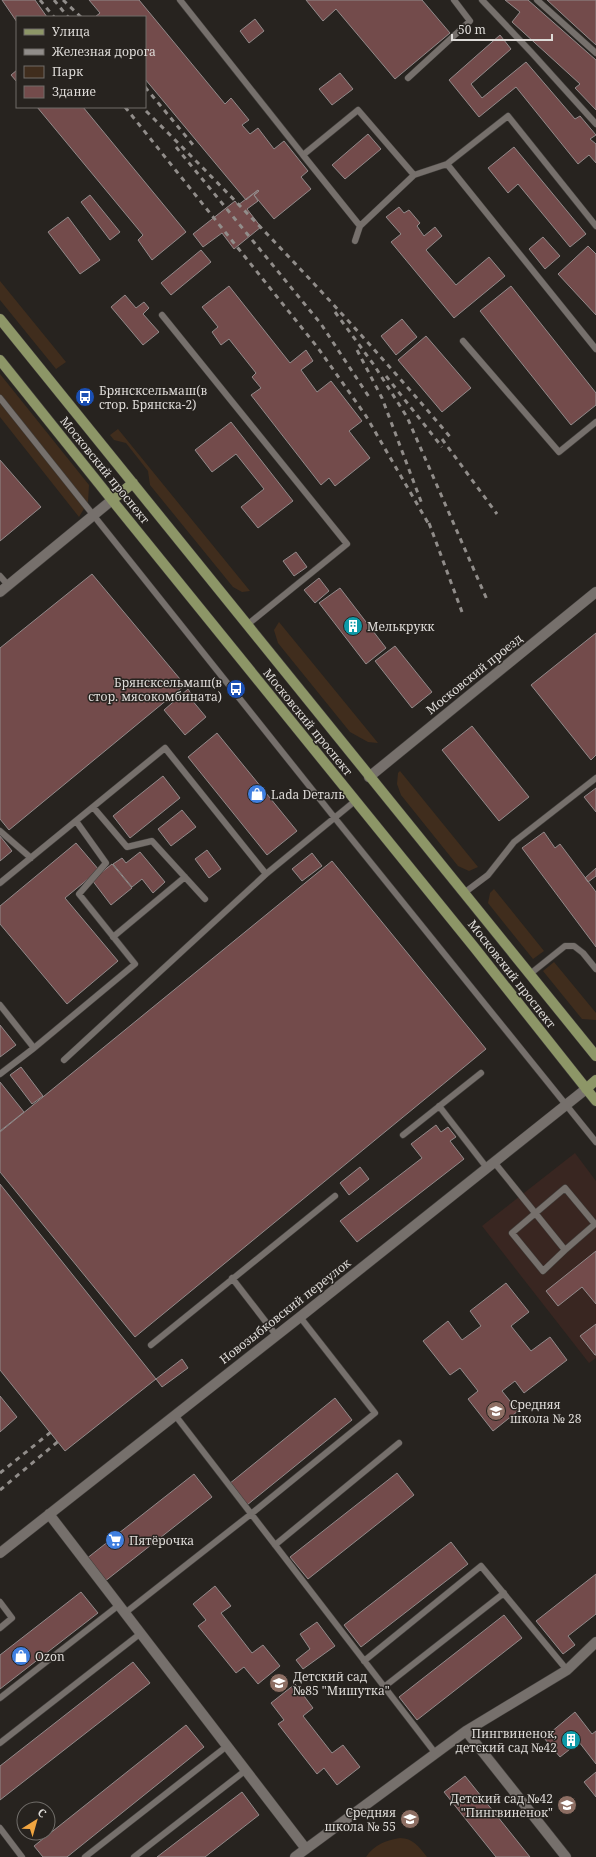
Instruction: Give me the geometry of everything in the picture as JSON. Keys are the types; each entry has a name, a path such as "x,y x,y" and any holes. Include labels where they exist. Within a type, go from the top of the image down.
{"main road":[{"name":"Московский проспект","path":"0,319 596,1056"},
{"name":"Московский проспект","path":"0,360 474,947 596,1101"},
{"path":"112,500 133,483"},
{"path":"586,1089 596,1080"}],"street":[{"path":"4,589 112,500"},
{"name":"Московский проезд","path":"370,777 596,592"},
{"name":"Новозыбковский переулок","path":"0,1553 300,1317 586,1089"},
{"path":"49,1514 306,1849"},
{"path":"295,1857 466,1731 567,1670 596,1642"},
{"path":"466,1731 566,1857"}],"lane":[{"path":"180,0 360,226"},
{"path":"408,78 470,21 454,0"},
{"path":"482,0 532,52 596,124"},
{"path":"537,0 596,54"},
{"path":"303,155 358,110 414,175"},
{"path":"355,241 360,226 414,175 447,164 508,116 596,226"},
{"path":"447,164 596,349"},
{"path":"162,315 347,544 247,625"},
{"path":"463,341 559,452 596,422"},
{"path":"0,398 334,817 596,1142"},
{"path":"0,576 4,589"},
{"path":"0,882 165,748 266,874"},
{"path":"464,893 488,875 514,842 596,778"},
{"path":"64,1060 266,874 355,801"},
{"path":"93,807 127,847 152,840 205,900"},
{"path":"0,1074 34,1048 135,964 79,894 106,863 76,821"},
{"path":"0,831 31,858"},
{"path":"113,937 185,877"},
{"path":"530,974 565,946 574,946 583,953 596,969"},
{"path":"0,1005 34,1048"},
{"path":"403,1135 481,1073"},
{"path":"439,1106 536,1214 565,1250"},
{"path":"566,1188 595,1224 565,1250 543,1272 512,1233 566,1188"},
{"path":"151,1345 335,1196"},
{"path":"232,1278 276,1335"},
{"path":"125,1614 251,1514 374,1413 300,1317"},
{"path":"174,1415 436,1754"},
{"path":"275,1545 399,1443"},
{"path":"364,1661 481,1566 567,1670"},
{"path":"384,1687 504,1593"},
{"path":"0,1602 12,1618 0,1628"},
{"path":"0,1698 119,1605"},
{"path":"0,1742 141,1633"},
{"path":"85,1857 227,1746"},
{"path":"134,1857 246,1770"},
{"path":"0,1828 22,1857"}],"shaded area":[{"path":"575,1153 596,1181 596,1358 589,1363 482,1226"}],"green space":[{"path":"0,281 66,362 56,369 0,300"},
{"path":"0,374 89,485 88,502 79,517 0,417"},
{"path":"118,429 250,591 242,592 233,587 150,485 148,471 126,443 114,440 110,435"},
{"path":"279,622 378,743 368,742 350,732 278,643 274,630"},
{"path":"400,771 478,867 469,871 458,866 401,795 397,784 398,773"},
{"path":"494,889 544,951 533,959 488,903 490,893"},
{"path":"554,962 596,1013 596,1020 582,1019 543,971"},
{"path":"400,1838 405,1838 412,1841 427,1857 366,1857 373,1849 381,1844"}],"building":[{"path":"2,0 35,0 46,16 16,16 16,21"},
{"path":"89,0 139,0 225,104 231,98 249,120 242,125 250,134 258,128 274,149 284,141 308,171 301,177 311,189 274,219 254,195 259,191 258,190 246,200 146,80 146,16 96,16 100,13"},
{"path":"306,0 422,0 450,33 395,79 336,9 323,21"},
{"path":"505,0 528,0 596,60 596,110 575,88 580,84 512,22 520,12"},
{"path":"547,0 596,0 596,45 573,24"},
{"path":"255,19 264,31 249,43 240,31"},
{"path":"500,35 511,49 471,84 482,98 526,62 575,119 580,116 596,135 590,139 596,144 596,163 589,155 578,164 516,87 479,117 449,80"},
{"path":"16,71 16,81 11,75"},
{"path":"340,73 353,89 332,105 319,89"},
{"path":"38,108 84,108 186,232 152,260 138,240 143,235"},
{"path":"368,134 381,149 345,179 332,165"},
{"path":"514,147 586,234 570,247 518,184 508,193 488,168"},
{"path":"258,190 259,191 254,195 258,201 247,209 261,227 234,249 222,233 203,247 193,234 235,201 238,205"},
{"path":"90,195 120,232 110,240 81,202"},
{"path":"399,207 404,213 409,210 420,223 417,226 424,236 435,227 442,236 426,250 456,285 489,257 505,276 454,318 391,242 401,234 386,217"},
{"path":"68,217 100,260 80,274 48,232"},
{"path":"543,237 560,256 545,269 529,249"},
{"path":"588,246 596,254 596,315 558,274"},
{"path":"201,250 211,262 171,295 161,283"},
{"path":"229,286 290,363 306,350 313,361 301,370 317,392 331,381 362,421 349,431 370,458 335,486 329,478 321,485 251,395 261,388 252,377 256,373 229,339 221,345 212,332 218,327 202,307"},
{"path":"511,286 596,393 596,405 571,425 480,311"},
{"path":"125,295 136,308 144,302 149,308 143,314 159,332 143,345 111,307"},
{"path":"402,319 417,337 396,355 381,336"},
{"path":"426,336 471,388 442,412 398,360"},
{"path":"231,422 293,501 258,528 241,507 264,489 236,454 212,472 195,450"},
{"path":"0,460 41,507 0,541"},
{"path":"296,552 307,567 294,576 283,561"},
{"path":"92,574 185,685 9,830 0,819 0,648"},
{"path":"319,578 329,591 315,603 304,590"},
{"name":"Мелькрукк","path":"340,588 386,648 366,664 319,603"},
{"path":"596,633 596,755 591,760 531,685"},
{"path":"395,646 432,692 412,708 375,661"},
{"path":"188,689 193,697 191,699 206,717 185,735 164,710"},
{"path":"472,726 529,797 499,821 442,750"},
{"path":"217,733 297,831 267,855 188,757"},
{"path":"163,776 180,798 130,838 113,816"},
{"path":"596,788 596,812 584,797"},
{"path":"182,810 196,827 171,846 158,829"},
{"path":"544,832 555,848 560,844 596,892 596,947 522,848"},
{"path":"0,836 12,851 0,861"},
{"path":"76,843 99,870 65,898 118,961 67,1004 0,924 0,906"},
{"path":"207,850 221,869 209,878 195,859"},
{"path":"140,852 165,882 153,893 142,879 132,887 113,864 122,858 126,863"},
{"path":"312,853 322,866 302,881 292,869"},
{"path":"332,861 486,1049 135,1337 0,1172 0,1132"},
{"path":"112,864 132,888 111,905 92,880"},
{"path":"596,868 596,876 588,882 585,878"},
{"path":"0,1025 16,1045 0,1057"},
{"path":"21,1067 43,1096 32,1104 10,1075"},
{"path":"0,1082 24,1112 0,1131"},
{"path":"436,1125 441,1132 448,1127 456,1137 450,1141 464,1159 357,1242 340,1221 422,1158 411,1144"},
{"path":"360,1167 369,1179 349,1195 340,1183"},
{"path":"0,1184 156,1379 65,1451 0,1370"},
{"path":"596,1251 596,1304 582,1287 558,1306 546,1291"},
{"path":"506,1283 529,1312 511,1326 531,1351 550,1337 567,1360 524,1393 515,1381 502,1391 518,1411 493,1431 468,1399 478,1391 460,1368 450,1375 423,1341 448,1321 462,1340 481,1326 470,1311"},
{"path":"596,1324 596,1355 595,1355 580,1336"},
{"path":"182,1359 188,1368 162,1387 156,1379"},
{"path":"0,1396 17,1417 0,1432"},
{"path":"335,1398 352,1420 247,1505 229,1484"},
{"path":"397,1473 414,1495 308,1579 290,1557"},
{"path":"194,1474 212,1497 104,1582 86,1559"},
{"path":"451,1542 468,1564 361,1647 344,1625"},
{"path":"596,1574 596,1614 568,1636 575,1645 563,1654 536,1621"},
{"path":"215,1586 231,1606 221,1613 252,1653 263,1645 280,1666 258,1684 244,1667 236,1673 198,1626 206,1620 193,1604"},
{"path":"81,1592 98,1613 0,1689 0,1655"},
{"path":"504,1615 522,1638 417,1720 399,1697"},
{"path":"317,1622 335,1646 303,1669 296,1660 310,1649 300,1634"},
{"path":"133,1662 150,1683 0,1800 0,1766"},
{"path":"295,1684 313,1708 303,1716 332,1753 343,1745 360,1767 337,1785 324,1768 317,1774 278,1724 284,1720 271,1703"},
{"name":"Пингвиненок, детский сад №42","path":"575,1712 592,1734 596,1731 596,1764 579,1742 560,1757 544,1738"},
{"path":"186,1725 204,1747 67,1857 43,1857 34,1846 40,1841 56,1841 56,1828"},
{"path":"596,1772 596,1797 584,1782"},
{"path":"465,1776 530,1857 496,1857 444,1792"},
{"path":"242,1792 259,1815 205,1857 157,1857"}],"railway":[{"path":"40,0 53,16"},
{"path":"54,0 67,16"},
{"path":"63,0 80,16"},
{"path":"146,88 194,146"},
{"path":"126,108 318,348 366,416 431,528"},
{"path":"146,111 225,190 302,271 378,354 451,438"},
{"path":"176,147 321,324 371,400"},
{"path":"335,312 374,365 407,417 488,602"},
{"path":"357,350 382,398 422,504"},
{"path":"386,376 442,447"},
{"path":"442,439 497,514"},
{"path":"429,523 462,612"},
{"path":"0,1473 51,1432"},
{"path":"0,1490 61,1439"}],"place":[{"name":"Брянсксельмаш(в стор. Брянска-2)","path":"85,397"},
{"name":"Мелькрукк","path":"353,626"},
{"name":"Брянсксельмаш(в стор. мясокомбината)","path":"236,689"},
{"name":"Lada Dеталь","path":"257,794"},
{"name":"Средняя школа № 28","path":"496,1411"},
{"name":"Пятёрочка","path":"115,1540"},
{"name":"Ozon","path":"21,1656"},
{"name":"Детский сад №85 \"Мишутка\"","path":"279,1683"},
{"name":"Пингвиненок, детский сад №42","path":"571,1740"},
{"name":"Детский сад №42 \"Пингвиненок\"","path":"567,1805"},
{"name":"Средняя школа № 55","path":"410,1819"}]}
